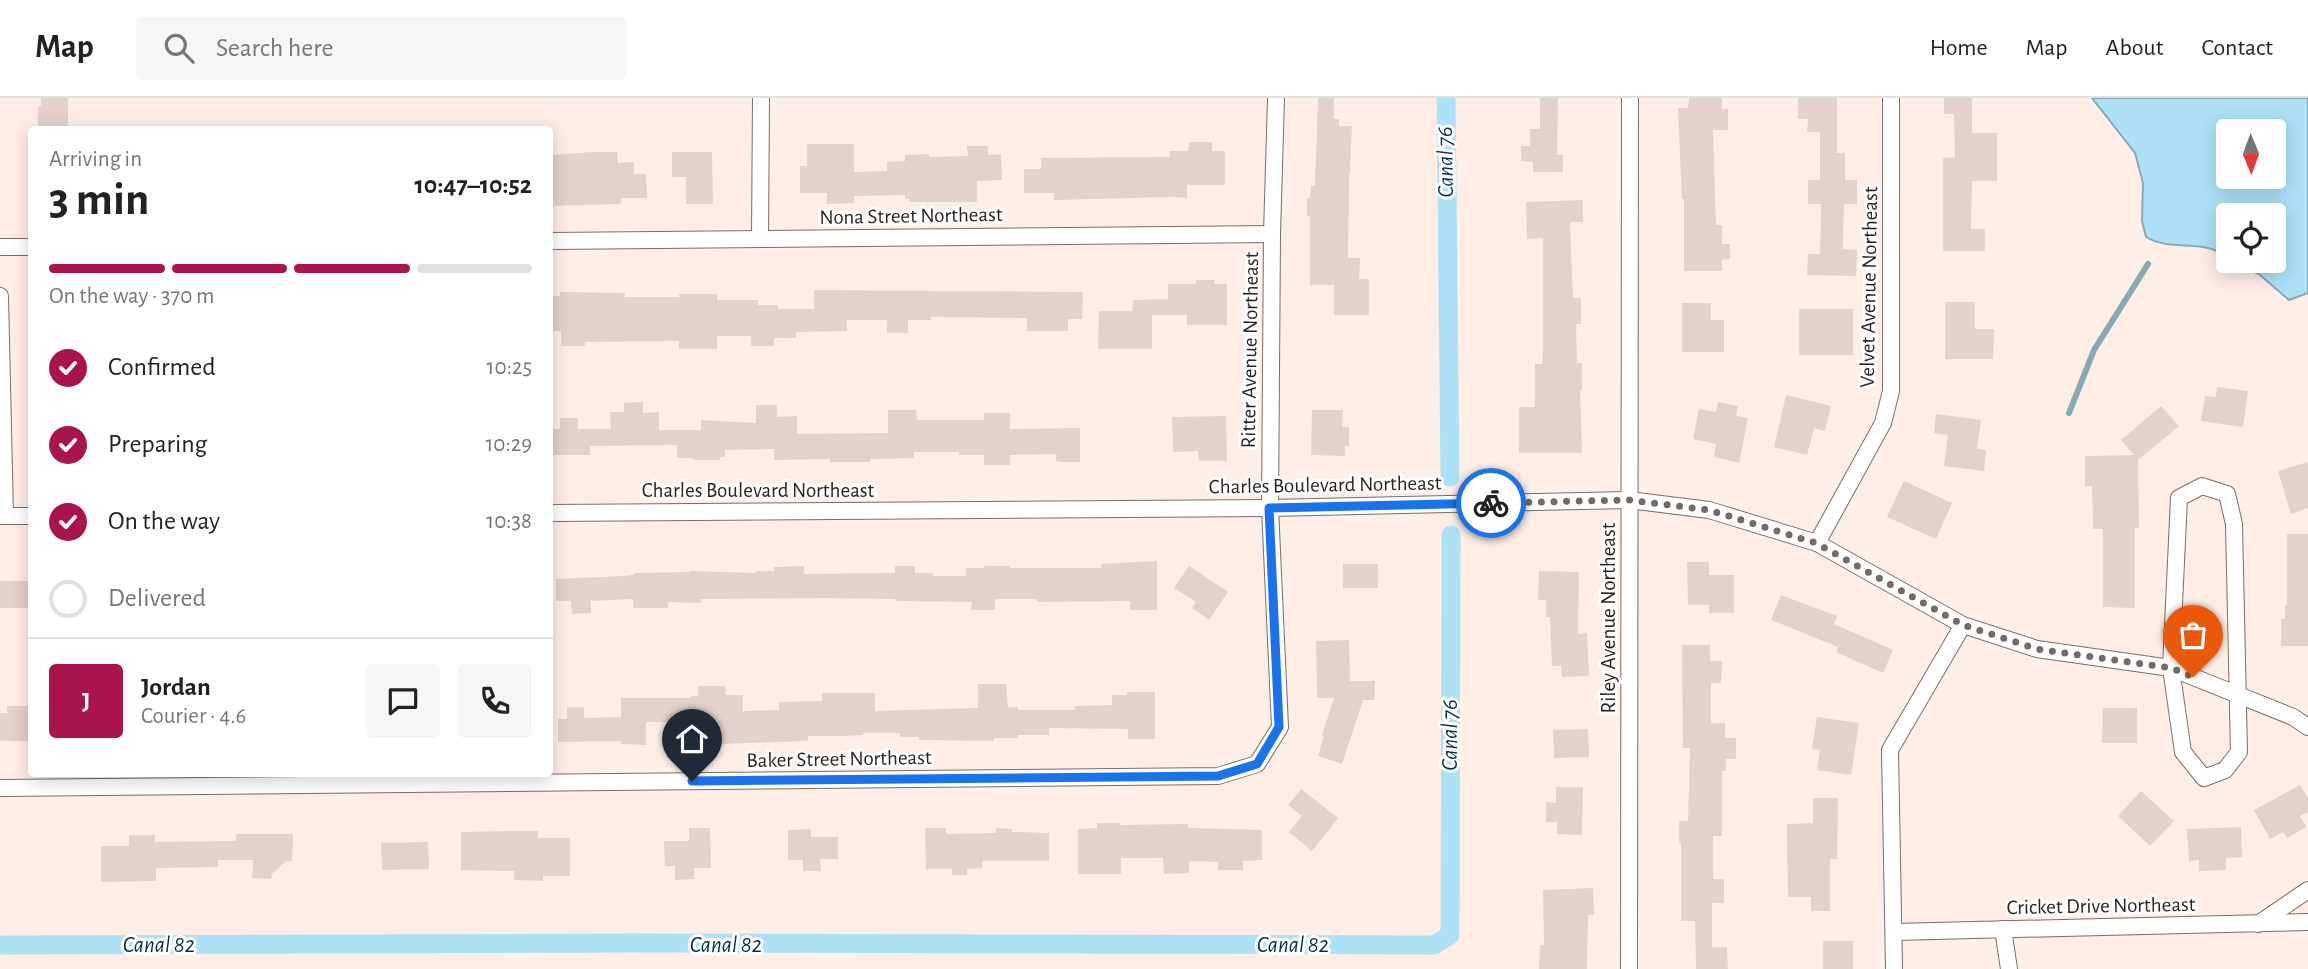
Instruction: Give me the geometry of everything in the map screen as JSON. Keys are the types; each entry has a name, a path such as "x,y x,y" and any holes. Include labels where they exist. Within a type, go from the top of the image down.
{"street":[{"path":"760,239 761,98"},
{"name":"Ritter Avenue Northeast","path":"1257,764 1279,727 1269,508 1276,98"},
{"name":"Riley Avenue Northeast","path":"1629,969 1630,98"},
{"name":"Velvet Avenue Northeast","path":"1816,543 1883,423 1891,391 1891,98"},
{"name":"Nona Street Northeast","path":"553,241 1272,234"},
{"path":"0,247 28,247"},
{"path":"0,296 3,516 28,516"},
{"path":"2202,486 2227,494 2234,524 2239,751 2225,770 2204,778 2183,752 2171,668 2179,498 2202,486"},
{"name":"Charles Boulevard Northeast","path":"553,513 1269,508 1629,500 1709,510 1816,543 1963,625 2037,649 2171,668 2293,718 2308,727"},
{"path":"1894,969 1891,750 1963,625"},
{"name":"Baker Street Northeast","path":"0,788 1218,776 1257,764"},
{"path":"2258,924 2308,890"},
{"name":"Cricket Drive Northeast","path":"1894,932 2308,922"},
{"path":"2003,929 2009,969"}],"water":[{"path":"2092,98 2308,98 2308,293 2289,300 2257,273 2286,273 2286,203 2216,203 2216,251 2198,246 2156,242 2146,237 2142,221 2143,183 2135,153"}],"building":[{"path":"41,98 68,98 68,126 38,126 38,106 41,106"},
{"path":"1318,98 1334,98 1334,119 1339,119 1339,126 1352,126 1348,258 1360,258 1359,279 1369,279 1369,315 1334,315 1334,285 1310,285 1310,216 1307,216 1307,198 1310,198 1311,186 1315,186"},
{"path":"1540,98 1558,98 1557,155 1563,155 1563,172 1533,172 1533,162 1521,161 1521,146 1530,146 1530,129 1540,129"},
{"path":"1689,98 1722,98 1722,109 1728,109 1728,130 1713,130 1716,225 1722,225 1722,244 1730,244 1730,259 1722,260 1722,271 1684,271 1684,199 1678,108 1688,108"},
{"path":"1798,98 1837,98 1837,153 1845,153 1845,180 1857,180 1857,204 1844,204 1843,249 1857,250 1856,276 1807,275 1808,254 1820,254 1821,204 1808,204 1808,180 1820,180 1820,132 1807,132 1808,119 1798,119"},
{"path":"1944,98 1972,98 1972,133 1997,133 1997,181 1972,181 1971,229 1985,229 1985,251 1943,251 1943,158 1955,157 1954,114 1944,114"},
{"path":"1189,142 1212,142 1212,151 1225,151 1225,185 1187,185 1187,198 1054,200 1054,193 1024,193 1024,169 1041,169 1041,158 1170,157 1170,151 1188,151"},
{"path":"807,144 854,144 854,172 887,171 887,162 905,161 905,155 968,156 967,146 988,146 988,155 1001,154 1002,180 977,181 977,202 909,202 905,195 854,196 854,203 827,204 827,193 800,193 800,166 807,166"},
{"path":"617,152 618,163 634,162 634,174 646,174 647,198 621,198 621,204 553,206 553,155"},
{"path":"672,152 712,152 713,204 686,204 686,177 672,177"},
{"path":"1583,200 1583,222 1570,222 1573,298 1581,298 1581,324 1576,324 1577,363 1582,363 1582,453 1519,453 1519,407 1535,407 1535,364 1542,364 1543,350 1543,238 1527,239 1526,202"},
{"path":"1196,280 1215,280 1214,284 1227,284 1227,325 1187,325 1187,315 1152,315 1152,349 1098,349 1099,311 1132,311 1133,300 1168,299 1168,284 1196,284"},
{"path":"814,290 1083,292 1082,319 1068,319 1068,331 1027,331 1027,318 931,317 931,320 908,320 908,333 887,333 887,320 847,320 847,331 796,332 796,338 774,338 774,346 751,346 751,336 717,336 717,349 679,349 679,341 585,342 585,346 561,346 561,331 553,331 553,296 560,296 560,292 625,293 625,297 717,294 717,300 758,300 758,305 778,305 778,309 814,309"},
{"path":"1945,302 1975,302 1975,329 1994,329 1993,359 1945,359"},
{"path":"1682,303 1711,303 1711,320 1724,320 1724,352 1682,352"},
{"path":"1799,309 1853,309 1853,355 1799,355"},
{"path":"2217,387 2248,391 2243,427 2201,421 2205,396 2216,397"},
{"path":"1786,395 1831,406 1825,431 1814,428 1807,455 1774,447"},
{"path":"643,402 643,413 659,412 659,430 701,430 701,420 756,423 756,405 777,405 777,417 797,416 797,434 888,433 888,410 916,410 917,420 984,420 984,413 1010,413 1010,429 1080,428 1080,462 1056,461 1056,454 1010,455 1010,465 984,465 984,455 959,455 959,452 914,452 914,458 870,459 870,462 830,462 830,459 774,460 774,449 725,450 725,457 720,457 720,460 693,460 677,458 677,445 590,446 590,455 553,455 553,429 560,429 560,418 578,418 578,429 611,429 610,412 624,412 624,403"},
{"path":"1718,402 1738,406 1736,416 1748,418 1739,463 1714,457 1716,444 1693,439 1699,409 1716,412"},
{"path":"2161,406 2179,426 2138,460 2139,528 2135,528 2135,608 2103,607 2103,529 2093,529 2092,486 2085,486 2085,456 2134,455 2121,440"},
{"path":"1312,410 1343,410 1342,427 1349,427 1349,446 1345,446 1345,456 1311,455"},
{"path":"1936,414 1981,420 1977,449 1986,450 1984,471 1944,466 1948,435 1934,433"},
{"path":"1226,416 1227,461 1199,461 1198,451 1173,452 1172,417"},
{"path":"2308,462 2308,508 2291,514 2278,471"},
{"path":"1904,481 1952,503 1936,539 1887,517"},
{"path":"2287,534 2308,534 2308,646 2281,646 2281,619 2285,619 2287,605"},
{"path":"1157,561 1157,610 1130,610 1130,601 1037,602 1037,599 995,599 995,610 971,610 972,602 825,598 701,599 701,603 668,602 668,608 633,608 633,599 591,601 591,613 572,614 571,601 556,601 556,579 624,576 634,573 756,573 774,571 774,567 804,566 804,574 895,573 895,566 915,566 915,573 966,576 966,568 985,568 984,566 1101,568 1101,564"},
{"path":"1687,562 1709,562 1709,575 1734,575 1734,613 1709,613 1709,605 1688,605"},
{"path":"1343,564 1378,564 1378,588 1343,588"},
{"path":"1189,566 1228,592 1209,620 1192,608 1196,602 1174,588"},
{"path":"1539,571 1579,572 1578,634 1587,633 1589,676 1562,677 1561,666 1552,666 1550,617 1546,617 1546,600 1538,600"},
{"path":"0,581 28,581 28,608 0,608"},
{"path":"1781,595 1837,616 1834,624 1893,650 1883,673 1836,652 1838,647 1771,620"},
{"path":"1349,640 1350,681 1375,681 1375,685 1374,700 1363,700 1342,764 1318,756 1334,698 1317,698 1316,641"},
{"path":"1682,645 1710,645 1710,661 1722,661 1721,683 1711,683 1711,723 1725,723 1725,738 1736,738 1736,759 1726,759 1726,771 1722,771 1722,836 1713,836 1713,879 1724,879 1724,903 1712,903 1712,947 1727,947 1728,969 1696,969 1695,921 1681,921 1679,821 1688,821 1690,748 1683,748"},
{"path":"978,684 1006,684 1008,707 1018,707 1018,710 1075,710 1075,706 1112,705 1112,695 1155,692 1155,739 1128,739 1128,729 1049,728 1049,735 1018,735 1018,738 994,738 994,741 919,740 919,737 900,737 900,733 863,733 808,736 808,741 720,744 720,733 691,733 691,722 646,722 646,745 621,744 621,741 558,742 558,719 567,719 567,707 584,707 584,718 621,717 621,698 691,698 698,696 698,686 725,686 726,695 743,695 743,711 779,710 779,702 822,701 822,693 875,693 875,711 978,708"},
{"path":"7,706 28,706 28,741 0,741 0,713 7,713"},
{"path":"2103,708 2137,708 2137,743 2102,743"},
{"path":"1817,717 1859,723 1851,775 1817,770 1820,750 1812,749"},
{"path":"1588,729 1589,757 1554,758 1553,730"},
{"path":"2300,785 2308,798 2308,812 2300,816 2306,827 2287,838 2283,832 2270,839 2254,810"},
{"path":"1556,787 1583,787 1582,835 1557,834 1557,822 1546,822 1546,802 1556,803"},
{"path":"1301,789 1338,818 1312,851 1289,832 1302,816 1288,805"},
{"path":"2141,791 2174,821 2150,846 2118,816"},
{"path":"1813,798 1838,798 1837,859 1830,859 1830,911 1811,911 1811,897 1788,897 1787,824 1813,823"},
{"path":"1097,823 1188,824 1188,828 1262,830 1262,860 1243,861 1243,870 1218,870 1218,862 1189,861 1189,873 1164,874 1163,858 1121,858 1121,874 1078,874 1078,829 1097,828"},
{"path":"2241,827 2242,857 2226,858 2226,870 2199,871 2199,860 2189,861 2187,829"},
{"path":"689,828 710,828 711,868 694,868 694,879 675,880 675,866 665,866 664,841 689,841"},
{"path":"925,828 946,828 946,834 996,833 996,828 1012,829 1012,832 1049,833 1049,861 982,861 982,868 967,869 967,875 952,875 952,869 926,869"},
{"path":"811,829 811,837 838,837 838,859 820,859 821,871 803,871 803,860 788,860 788,830"},
{"path":"538,831 538,838 570,838 570,876 543,876 543,881 514,880 514,871 461,870 461,832"},
{"path":"236,834 293,834 292,861 286,861 272,874 271,879 252,878 253,860 218,860 218,867 156,868 156,881 101,882 101,846 129,846 129,835 155,835 155,842 236,841"},
{"path":"428,842 429,869 382,870 381,843"},
{"path":"1593,888 1594,915 1588,915 1587,969 1539,969 1540,945 1544,945 1543,890"},
{"path":"1823,941 1853,941 1853,969 1823,969"}],"waterway":[{"name":"Canal 76","path":"1446,98 1450,477"},
{"path":"2069,413 2094,350 2148,264"},
{"name":"Canal 82","path":"0,945 1434,945 1450,935 1451,535"}],"way so far":[{"path":"1491,503 1629,500 1709,510 1816,543 1963,625 2037,649 2171,668 2193,677"}],"route":[{"path":"692,781 1218,776 1257,764 1279,727 1269,508 1491,503"}]}
